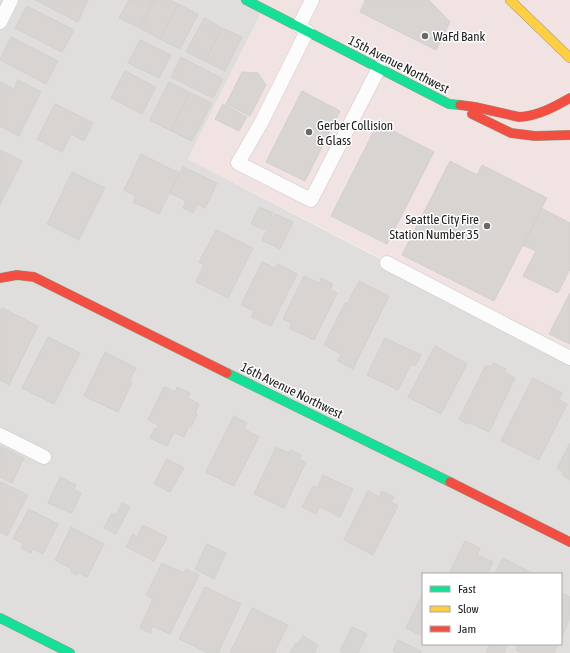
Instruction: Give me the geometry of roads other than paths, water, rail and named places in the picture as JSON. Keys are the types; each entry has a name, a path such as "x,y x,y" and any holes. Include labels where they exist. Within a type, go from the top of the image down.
{"street":[{"name":"15th Avenue Northwest","path":"246,0 449,104 476,107 525,117 543,112 570,98"},
{"path":"510,0 570,58"},
{"path":"449,104 511,133 536,136 570,135"},
{"name":"16th Avenue Northwest","path":"0,278 20,274 34,277 570,542"},
{"path":"0,618 70,653"}],"lane":[{"path":"0,22 11,0"},
{"path":"312,0 303,29 261,123 238,163 311,200 379,68"},
{"path":"387,263 570,358"},
{"path":"0,435 44,457"}],"place":[{"name":"WaFd Bank","path":"425,36"},
{"name":"Gerber Collision & Glass","path":"309,132"},
{"name":"Seattle City Fire Station Number 35","path":"487,226"}]}
